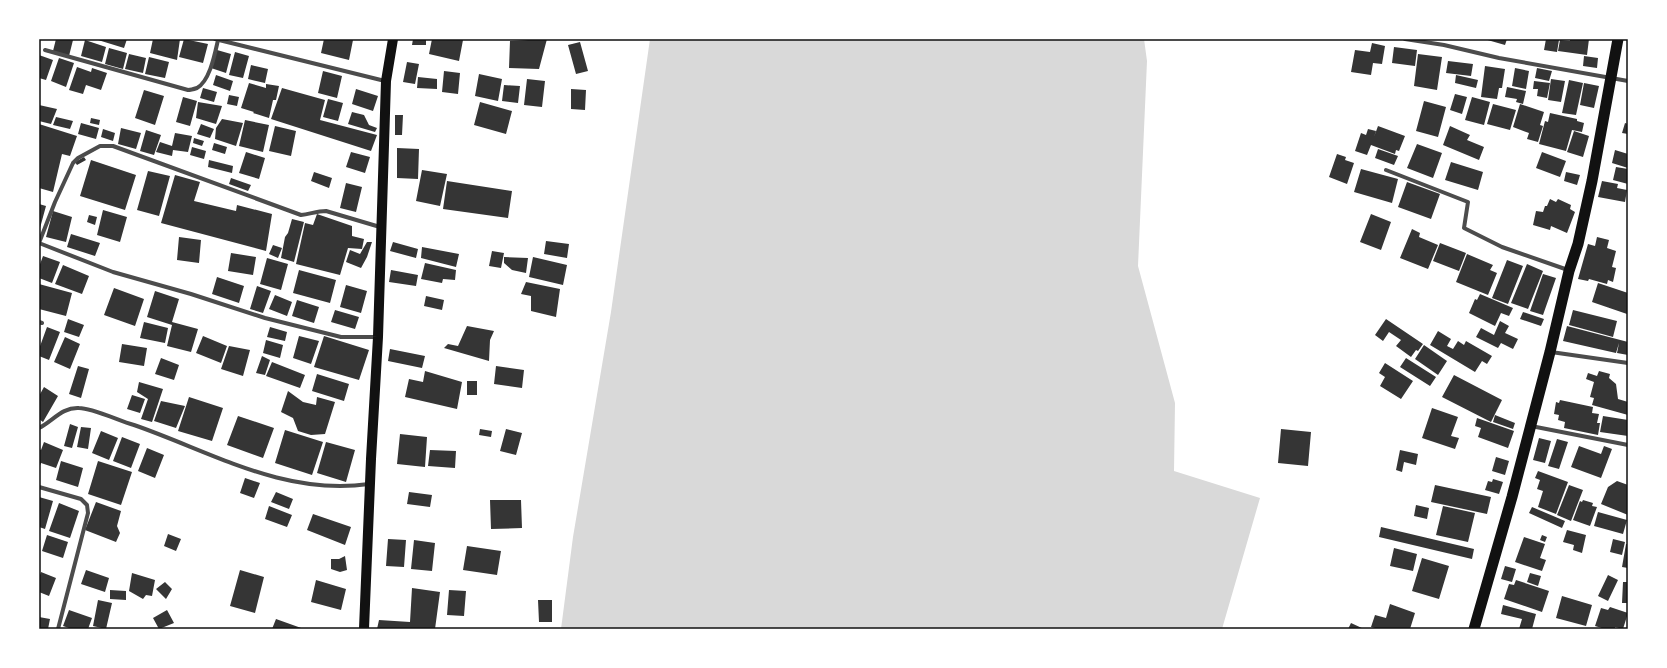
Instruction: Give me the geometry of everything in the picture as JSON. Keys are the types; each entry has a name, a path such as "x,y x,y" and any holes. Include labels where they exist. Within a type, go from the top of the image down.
{"highway":[{"path":"1474,629 1531,425 1569,270 1578,244 1592,181 1618,39"}],"main road":[{"path":"364,629 378,337 386,81 393,39"}],"street":[{"path":"45,50 188,90 198,88 206,78 210,69 216,39 386,81"},
{"path":"1405,39 1444,45 1499,58 1628,81"},
{"path":"378,337 341,337 265,318 191,294 114,272 39,243 55,202 73,163 78,158 100,146 113,146 301,215 318,211 326,211 382,228"},
{"path":"1386,170 1468,202 1464,228 1502,247 1569,270"},
{"path":"1550,352 1628,363"},
{"path":"39,428 61,412 80,408 147,430 256,473 284,481 324,487 348,487 370,484"},
{"path":"1531,425 1628,445"},
{"path":"39,487 81,499 87,505 88,513 58,629"}],"shaded area":[{"path":"650,39 1144,39 1147,61 1138,266 1175,403 1174,471 1260,498 1222,629 561,629 573,537 611,312"}],"building":[{"path":"56,39 73,40 69,56 53,51"},
{"path":"98,39 127,39 124,48"},
{"path":"153,39 180,39 177,60 150,53"},
{"path":"184,39 208,44 203,63 179,57"},
{"path":"324,39 353,40 349,60 321,53"},
{"path":"413,39 426,39 426,45 412,45"},
{"path":"432,39 463,40 459,61 429,54"},
{"path":"547,39 539,69 509,68 510,41"},
{"path":"1484,39 1507,39 1505,45"},
{"path":"1546,39 1559,40 1557,52 1544,50"},
{"path":"1570,39 1589,39 1587,55 1558,51 1560,40 1570,41"},
{"path":"85,40 106,47 102,62 81,56"},
{"path":"580,42 588,71 576,74 568,45"},
{"path":"1372,43 1385,46 1382,64 1373,63 1371,75 1351,72 1355,50 1370,52"},
{"path":"1394,47 1417,50 1415,66 1392,63"},
{"path":"109,48 127,53 123,69 105,64"},
{"path":"217,50 231,54 226,73 211,68"},
{"path":"235,52 249,56 243,78 229,75"},
{"path":"129,54 146,58 143,73 125,69"},
{"path":"1418,54 1442,57 1437,90 1414,86"},
{"path":"39,55 53,60 46,80 39,78"},
{"path":"1584,56 1598,58 1597,68 1583,66"},
{"path":"149,57 169,62 165,78 145,74"},
{"path":"59,58 74,63 66,87 51,81"},
{"path":"1448,61 1473,64 1471,76 1446,73"},
{"path":"407,62 419,64 415,84 403,82"},
{"path":"251,65 268,69 265,83 248,79"},
{"path":"1485,66 1505,69 1502,88 1499,88 1497,99 1481,97"},
{"path":"77,67 91,72 92,68 107,73 101,90 86,85 83,94 69,90"},
{"path":"1515,68 1529,71 1526,89 1512,86"},
{"path":"1537,68 1552,71 1549,81 1535,78"},
{"path":"323,71 342,76 337,98 318,93"},
{"path":"444,71 460,73 458,94 442,92"},
{"path":"479,74 502,79 498,101 475,96"},
{"path":"216,75 233,81 230,91 213,85"},
{"path":"1456,75 1478,80 1476,88 1455,83"},
{"path":"418,77 437,79 437,89 417,88"},
{"path":"527,79 545,81 542,107 524,105"},
{"path":"1551,79 1565,81 1561,102 1548,100"},
{"path":"1569,80 1583,83 1576,115 1562,113"},
{"path":"1534,81 1550,83 1547,98 1537,96 1538,89 1533,89"},
{"path":"249,83 266,88 266,84 279,86 276,100 273,100 269,118 241,108"},
{"path":"1584,83 1599,86 1594,108 1580,105"},
{"path":"504,85 520,86 518,103 502,101"},
{"path":"1507,87 1526,91 1523,104 1516,102 1517,99 1505,97"},
{"path":"203,88 217,92 214,102 200,98"},
{"path":"282,88 325,100 320,120 377,135 371,151 271,119"},
{"path":"356,89 378,96 373,111 352,104"},
{"path":"571,89 586,90 585,110 571,109"},
{"path":"144,90 164,96 155,125 135,118"},
{"path":"1455,94 1467,97 1462,114 1450,110"},
{"path":"229,95 239,97 237,106 227,104"},
{"path":"183,97 197,101 190,126 176,122"},
{"path":"1472,97 1490,102 1484,125 1465,120"},
{"path":"328,99 343,103 338,121 323,117"},
{"path":"1424,101 1446,107 1438,137 1416,131"},
{"path":"198,102 222,106 216,124 196,118"},
{"path":"480,102 512,111 506,134 474,125"},
{"path":"1493,104 1516,110 1510,130 1487,124"},
{"path":"1520,104 1544,112 1540,125 1543,126 1538,142 1527,139 1529,133 1513,127"},
{"path":"39,105 57,109 51,124 39,121"},
{"path":"352,112 364,115 369,125 377,128 375,132 348,124"},
{"path":"1550,113 1577,119 1577,121 1584,123 1582,132 1572,130 1566,151 1539,144 1545,121 1548,122"},
{"path":"395,115 403,115 402,135 395,135"},
{"path":"56,117 73,121 70,129 53,125"},
{"path":"91,118 100,120 99,125 90,123"},
{"path":"222,119 243,123 236,146 215,139 216,128"},
{"path":"245,120 269,125 263,152 239,146"},
{"path":"81,123 99,128 96,139 78,134"},
{"path":"1625,123 1628,124 1628,134 1622,133"},
{"path":"39,124 77,136 70,156 62,154 53,192 39,188"},
{"path":"201,124 214,129 210,138 197,134"},
{"path":"275,126 296,131 291,156 269,151"},
{"path":"1378,126 1405,136 1399,151 1396,150 1395,154 1371,145 1367,155 1355,151 1361,133 1366,135 1368,129 1376,131 1374,137"},
{"path":"1450,126 1470,135 1467,140 1484,147 1479,160 1443,145"},
{"path":"121,128 141,133 136,149 118,144"},
{"path":"103,129 115,133 113,141 101,137"},
{"path":"146,130 161,135 154,155 140,151"},
{"path":"1574,131 1589,136 1583,157 1567,152"},
{"path":"175,133 192,136 188,152 173,150 172,156 156,152 160,142 172,146"},
{"path":"194,138 204,141 202,146 193,143"},
{"path":"214,143 227,147 225,154 212,150"},
{"path":"1417,144 1442,153 1433,178 1407,168"},
{"path":"192,147 206,151 204,159 190,155"},
{"path":"397,148 419,149 418,179 397,178"},
{"path":"1378,149 1398,156 1394,165 1375,158"},
{"path":"1615,150 1628,154 1628,168 1612,163"},
{"path":"246,152 265,158 259,179 239,173"},
{"path":"351,152 370,157 365,173 346,167"},
{"path":"1542,152 1566,161 1560,177 1536,168"},
{"path":"1337,154 1346,157 1345,160 1354,163 1347,184 1329,177"},
{"path":"84,157 86,160 77,165 75,162"},
{"path":"91,160 136,175 125,210 80,196"},
{"path":"209,160 233,166 232,173 208,167"},
{"path":"1451,162 1483,172 1478,190 1445,180"},
{"path":"1616,167 1628,169 1628,184 1613,180"},
{"path":"1361,169 1398,179 1392,203 1354,192"},
{"path":"422,170 447,174 440,206 416,201"},
{"path":"148,171 170,176 159,216 137,210"},
{"path":"314,172 332,178 329,188 311,181"},
{"path":"1566,172 1580,175 1577,185 1564,181"},
{"path":"175,175 200,182 194,201 236,211 237,205 272,214 266,251 161,223"},
{"path":"231,178 251,185 248,191 229,184"},
{"path":"447,181 512,191 508,218 443,209"},
{"path":"1602,181 1618,184 1617,188 1627,190 1625,202 1598,197"},
{"path":"1407,182 1440,194 1431,219 1398,207"},
{"path":"346,183 362,187 356,212 340,208"},
{"path":"1550,199 1556,202 1558,199 1571,205 1570,209 1575,212 1567,233 1551,226 1550,230 1533,225 1536,211 1543,212"},
{"path":"39,204 46,206 40,228 39,228"},
{"path":"103,210 127,217 120,242 97,235"},
{"path":"53,211 72,217 66,242 46,237"},
{"path":"317,214 352,226 352,236 364,239 362,249 348,248 340,275 296,264 305,223 313,225"},
{"path":"1371,214 1391,222 1381,250 1360,242"},
{"path":"89,215 97,217 95,225 87,222"},
{"path":"292,219 304,222 294,262 281,258 285,237 288,233"},
{"path":"1412,229 1420,233 1419,237 1438,245 1428,269 1400,258"},
{"path":"71,234 100,243 95,256 67,247"},
{"path":"179,237 201,240 199,263 177,260"},
{"path":"1597,237 1609,240 1607,248 1616,251 1612,267 1616,268 1613,282 1608,280 1607,284 1589,279 1588,281 1578,279 1588,244 1595,246"},
{"path":"546,241 569,244 567,258 544,254"},
{"path":"367,242 372,242 367,257 361,268 346,262 350,250 360,254"},
{"path":"393,242 418,249 416,258 390,251"},
{"path":"1440,243 1466,253 1459,271 1433,261"},
{"path":"273,245 282,248 278,258 269,254"},
{"path":"422,247 459,254 456,267 421,258"},
{"path":"492,251 504,253 501,268 489,266"},
{"path":"231,253 256,257 253,275 228,271"},
{"path":"1467,254 1493,265 1490,270 1497,273 1488,295 1456,282"},
{"path":"43,256 60,262 52,283 39,278 39,267"},
{"path":"504,257 528,258 526,273 512,270 504,263"},
{"path":"533,257 567,265 563,285 529,277"},
{"path":"267,258 288,264 281,290 260,284"},
{"path":"1507,260 1523,266 1508,304 1492,298"},
{"path":"425,263 456,270 455,280 443,279 442,283 421,279"},
{"path":"1527,264 1543,271 1528,309 1511,303"},
{"path":"63,265 89,276 82,294 55,284"},
{"path":"299,270 336,280 330,303 293,293"},
{"path":"391,270 418,275 416,286 389,282"},
{"path":"1543,274 1556,278 1543,315 1530,311"},
{"path":"217,277 244,286 239,303 212,294"},
{"path":"526,282 560,289 556,317 531,311 531,296 521,294"},
{"path":"1598,283 1628,293 1627,314 1592,302"},
{"path":"39,284 72,293 66,316 39,309"},
{"path":"346,285 367,291 361,313 340,307"},
{"path":"257,286 271,291 263,313 250,309"},
{"path":"114,288 144,299 135,326 104,315"},
{"path":"155,291 179,299 172,322 198,329 191,352 167,346 172,325 147,317"},
{"path":"1480,294 1513,308 1509,316 1501,313 1495,326 1469,313 1475,299 1477,300"},
{"path":"275,295 292,302 287,316 269,309"},
{"path":"426,296 444,300 442,310 424,306"},
{"path":"297,300 319,307 314,323 292,316"},
{"path":"335,310 359,317 355,329 331,322"},
{"path":"1573,310 1617,321 1613,337 1569,325"},
{"path":"1523,312 1544,319 1541,326 1520,319"},
{"path":"68,319 84,325 79,337 64,332"},
{"path":"1386,319 1423,344 1411,357 1396,346 1401,340 1389,332 1383,341 1375,335"},
{"path":"1500,321 1509,326 1505,333 1518,339 1513,349 1501,343 1498,348 1476,337 1481,328 1494,335"},
{"path":"144,322 168,328 165,343 140,338"},
{"path":"467,326 494,331 490,340 489,361 444,348 448,344 458,346"},
{"path":"1567,326 1628,342 1628,355 1617,353 1619,343 1616,353 1563,341"},
{"path":"47,327 60,332 49,360 39,356 39,349"},
{"path":"270,327 287,332 285,341 267,337"},
{"path":"1438,331 1451,339 1447,346 1453,349 1458,341 1464,345 1466,341 1492,356 1487,364 1482,361 1475,372 1430,345"},
{"path":"203,336 227,346 221,363 196,353"},
{"path":"299,336 319,341 311,364 293,358"},
{"path":"324,336 369,350 359,380 314,367"},
{"path":"65,337 80,344 70,369 54,362"},
{"path":"266,340 283,345 280,358 263,353"},
{"path":"122,344 147,348 144,366 119,362"},
{"path":"1424,345 1447,361 1438,375 1415,359"},
{"path":"229,346 250,350 243,376 221,369"},
{"path":"390,349 425,356 422,368 388,361"},
{"path":"262,356 270,360 265,375 256,373"},
{"path":"161,358 179,365 174,380 155,374"},
{"path":"1406,358 1436,377 1430,386 1400,367"},
{"path":"272,362 305,375 300,388 266,376"},
{"path":"1385,363 1413,381 1401,399 1380,386 1385,377 1379,373"},
{"path":"78,366 89,369 81,398 69,394"},
{"path":"496,366 524,370 522,388 494,384"},
{"path":"425,371 462,382 457,409 405,397 409,379 423,382"},
{"path":"1599,371 1610,374 1609,378 1616,384 1618,399 1628,402 1628,415 1592,405 1594,398 1590,397 1594,382 1586,379 1588,373 1597,376"},
{"path":"317,374 349,384 344,401 312,391"},
{"path":"1454,375 1502,400 1491,422 1442,397"},
{"path":"467,381 477,381 477,395 467,395"},
{"path":"139,382 163,389 152,422 141,419 148,399 137,392"},
{"path":"44,387 58,396 43,422 39,419 39,396"},
{"path":"288,391 303,402 316,405 317,397 335,402 325,434 311,435 298,431 293,418 281,412"},
{"path":"132,395 145,399 140,413 127,409"},
{"path":"189,397 223,408 212,441 178,431"},
{"path":"1560,400 1593,407 1592,413 1599,414 1597,423 1600,423 1598,435 1564,428 1565,422 1558,420 1559,415 1554,414 1556,402 1559,403"},
{"path":"161,401 185,406 176,428 154,421"},
{"path":"1432,408 1458,417 1451,436 1459,438 1455,449 1422,438"},
{"path":"1495,415 1515,423 1513,429 1493,422"},
{"path":"238,416 274,428 263,458 227,445"},
{"path":"1603,416 1628,420 1628,436 1600,432"},
{"path":"1477,418 1514,431 1508,448 1478,437 1481,428 1475,426"},
{"path":"70,424 78,427 72,448 64,446"},
{"path":"81,427 91,428 88,449 77,447"},
{"path":"480,429 492,431 491,437 479,435"},
{"path":"506,429 522,433 516,455 500,451"},
{"path":"1281,429 1311,432 1308,466 1278,463"},
{"path":"285,430 323,442 312,475 275,463"},
{"path":"101,431 118,438 109,460 92,453"},
{"path":"400,434 427,437 425,467 397,464"},
{"path":"122,437 140,444 131,468 113,461"},
{"path":"1539,438 1551,441 1545,463 1533,460"},
{"path":"1557,439 1568,442 1559,469 1548,466"},
{"path":"44,442 63,450 56,468 41,463 39,468 39,449 41,450"},
{"path":"326,442 355,450 346,482 317,473"},
{"path":"1579,446 1601,454 1604,446 1612,449 1601,478 1571,467"},
{"path":"147,448 164,455 155,478 138,471"},
{"path":"430,450 456,451 455,468 428,466"},
{"path":"1400,450 1418,454 1416,465 1404,462 1402,472 1396,470"},
{"path":"1496,457 1509,461 1505,475 1492,471"},
{"path":"61,461 83,468 78,487 56,480"},
{"path":"98,461 132,472 121,505 88,494"},
{"path":"1538,471 1568,482 1556,514 1538,507 1543,491 1537,489 1540,480 1535,478"},
{"path":"245,478 260,483 254,498 240,493"},
{"path":"1493,479 1503,482 1499,494 1485,490 1488,481 1492,482"},
{"path":"1617,481 1628,485 1628,515 1601,504 1608,487"},
{"path":"1435,485 1491,497 1487,514 1431,502"},
{"path":"1569,485 1583,490 1571,521 1557,515"},
{"path":"276,492 293,499 289,509 271,502"},
{"path":"409,492 432,495 430,507 407,504"},
{"path":"39,497 53,501 45,529 39,527"},
{"path":"490,500 521,500 522,528 491,529"},
{"path":"1583,500 1593,503 1592,506 1597,507 1590,526 1573,520 1580,501 1582,502"},
{"path":"96,502 121,511 117,526 120,533 116,542 85,530"},
{"path":"59,503 79,511 70,538 49,531"},
{"path":"1416,505 1429,508 1427,519 1414,516"},
{"path":"269,506 292,515 287,527 265,519"},
{"path":"1443,506 1475,513 1468,542 1436,535"},
{"path":"1532,507 1565,521 1562,528 1529,513"},
{"path":"1598,512 1627,520 1623,534 1594,526"},
{"path":"313,514 351,527 345,545 307,530"},
{"path":"1381,527 1474,549 1472,559 1379,537"},
{"path":"1567,530 1586,535 1582,553 1573,550 1574,545 1563,542"},
{"path":"168,534 181,539 176,551 164,546"},
{"path":"47,535 68,542 63,558 42,551"},
{"path":"1542,535 1547,537 1545,542 1540,540"},
{"path":"1524,537 1545,544 1540,558 1546,560 1542,571 1515,562"},
{"path":"388,539 406,540 404,567 386,566"},
{"path":"1613,539 1625,542 1622,555 1610,552"},
{"path":"414,540 435,543 432,571 411,569"},
{"path":"1626,544 1628,544 1628,568 1622,567"},
{"path":"467,546 501,551 497,575 463,570"},
{"path":"1394,548 1417,554 1413,571 1390,566"},
{"path":"345,556 347,570 340,572 331,569 331,559 339,559"},
{"path":"1422,558 1449,566 1439,599 1412,591"},
{"path":"1505,566 1516,569 1512,582 1501,579"},
{"path":"86,570 109,578 105,592 81,584"},
{"path":"240,570 264,577 255,613 230,606"},
{"path":"41,572 56,578 49,596 39,592 39,578"},
{"path":"132,573 155,580 152,596 146,595 143,599 129,591"},
{"path":"1530,573 1541,576 1538,586 1527,582"},
{"path":"1608,575 1618,580 1608,601 1598,596"},
{"path":"316,580 346,589 341,610 311,602"},
{"path":"1516,580 1549,591 1542,612 1504,599 1509,584 1514,585"},
{"path":"165,582 172,589 166,599 156,589"},
{"path":"1623,582 1628,582 1628,603 1622,603"},
{"path":"412,588 440,592 435,629 377,629 379,620 410,622"},
{"path":"110,590 126,591 126,600 110,599"},
{"path":"449,590 466,591 464,616 447,615"},
{"path":"1562,596 1592,605 1586,626 1556,618"},
{"path":"98,600 112,603 106,629 93,626"},
{"path":"538,600 552,600 552,622 539,622"},
{"path":"1390,604 1415,613 1410,629 1379,629 1371,627 1375,615 1386,618"},
{"path":"1503,605 1536,614 1532,629 1519,629 1522,619 1501,614"},
{"path":"1610,607 1628,613 1623,629 1615,627 1615,629 1605,629 1595,626 1601,608 1608,610"},
{"path":"69,610 92,618 88,629 72,629 63,626"},
{"path":"167,610 174,623 159,629 153,618"},
{"path":"39,617 50,619 48,629 39,629"},
{"path":"276,619 304,629 272,629"},
{"path":"1351,623 1364,629 1348,629"}]}
